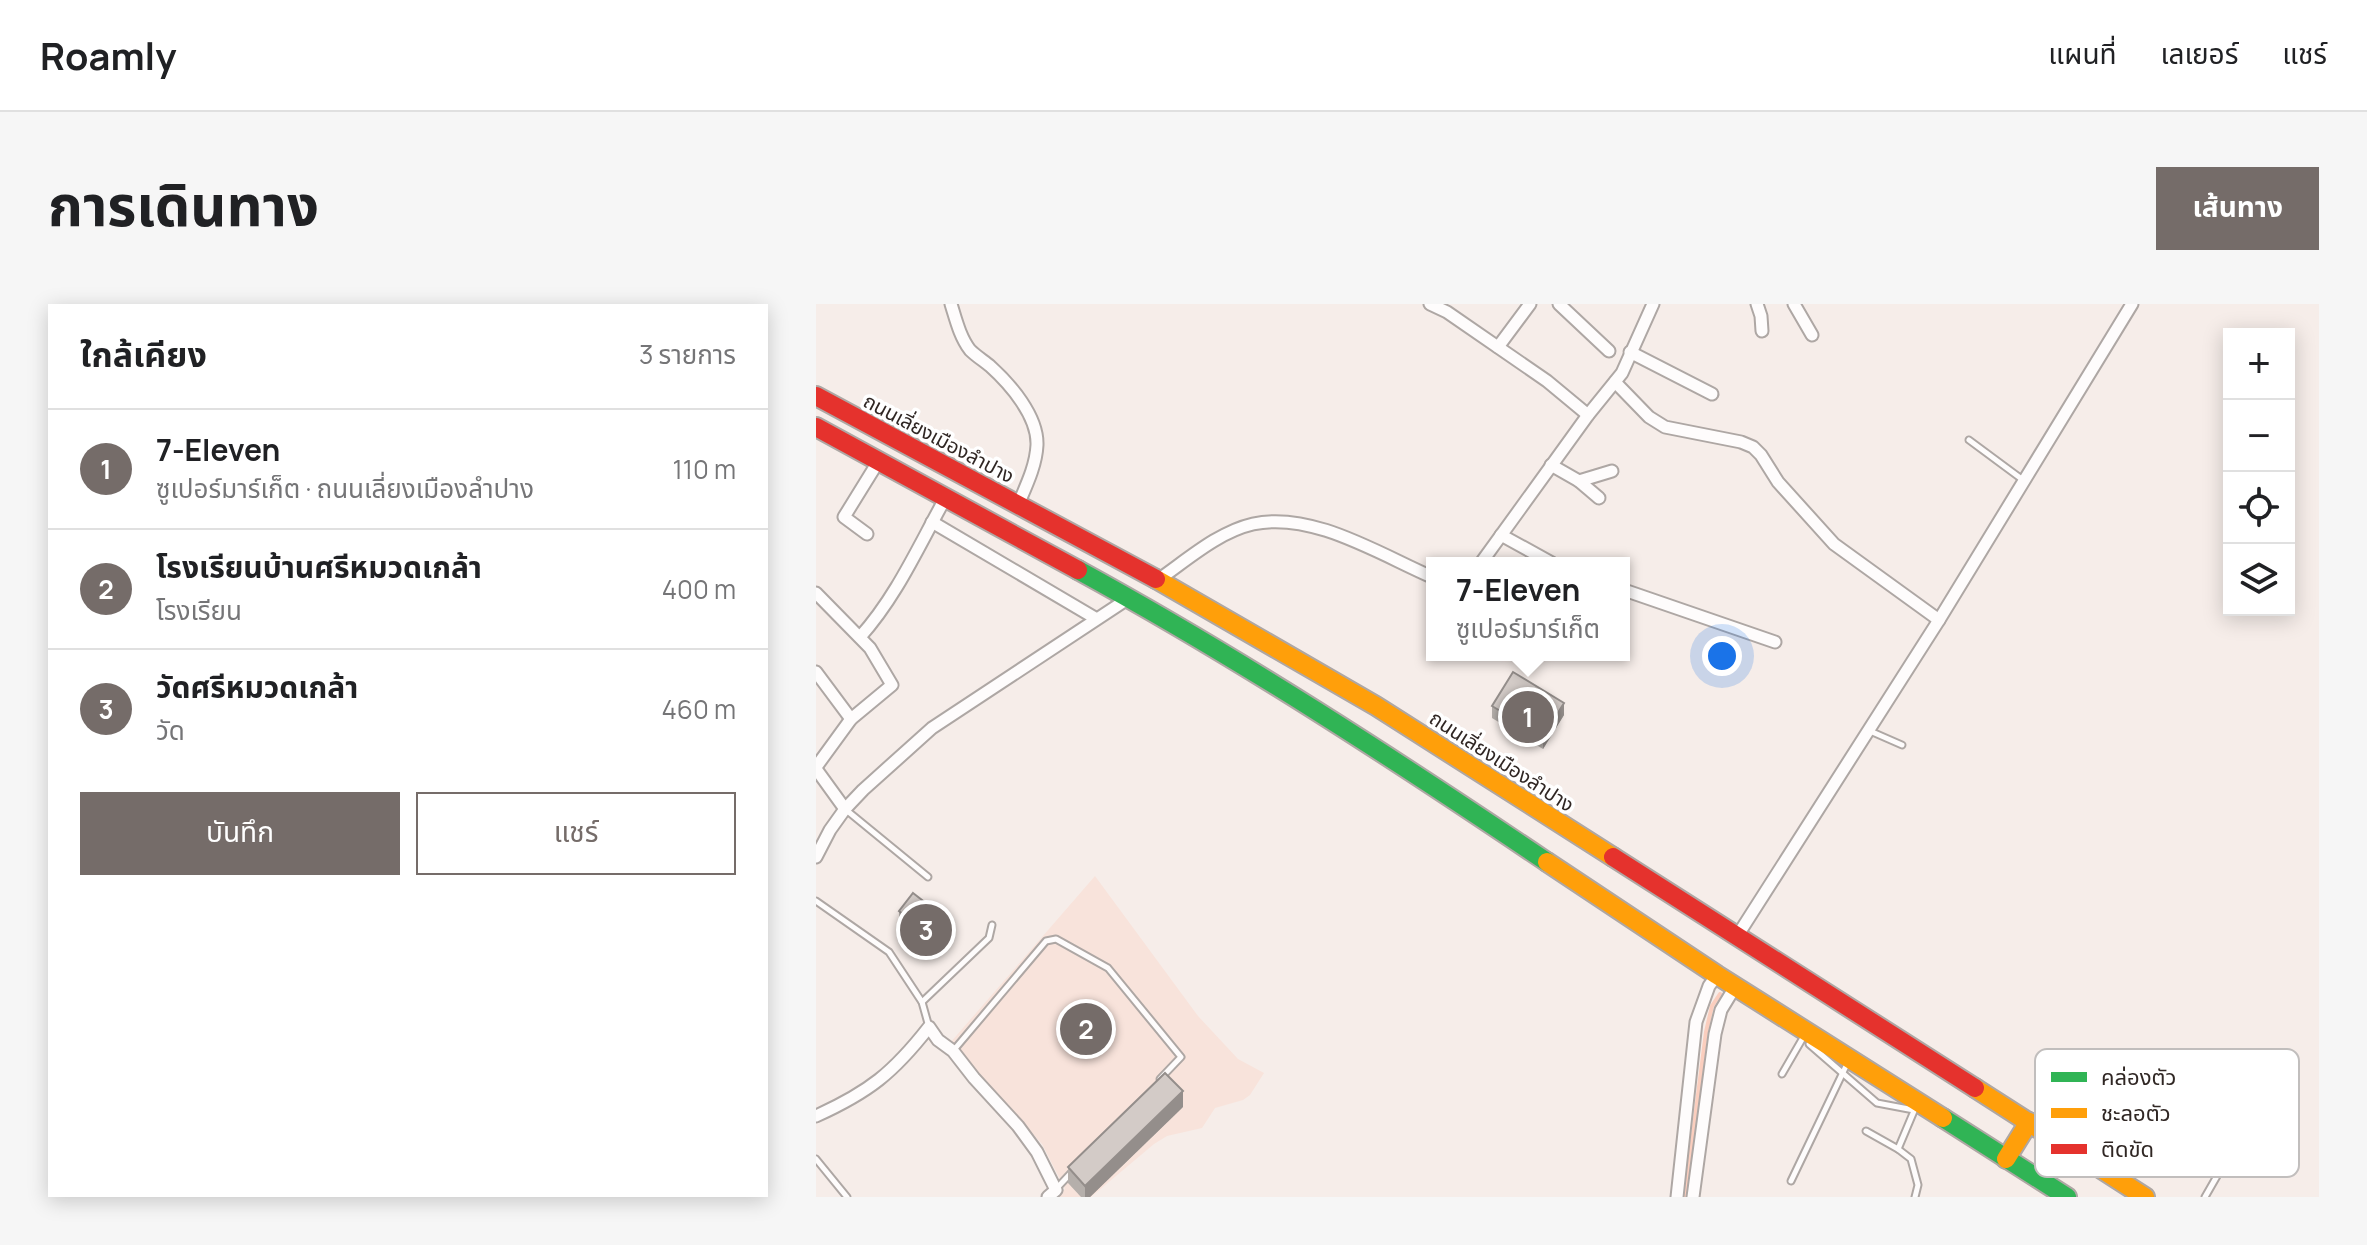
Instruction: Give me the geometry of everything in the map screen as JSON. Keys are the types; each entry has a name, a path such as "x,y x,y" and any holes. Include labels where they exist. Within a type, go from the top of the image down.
{"highway":[{"name":"ถนนเลี่ยงเมืองลำปาง","path":"816,396 1158,580 1376,706 2035,1126"},
{"path":"816,427 1129,598 1360,737 1735,987 1846,1066 2067,1197"},
{"path":"917,482 931,458"},
{"path":"2006,1159 2029,1122"},
{"name":"ถนนเลี่ยงเมืองลำปาง","path":"2114,1177 2145,1197"}],"street":[{"path":"951,304 958,328 971,350 992,368 1026,410 1034,427 1037,444 1032,473 1018,505"},
{"path":"1430,304 1447,312 1547,381 1588,415"},
{"path":"1498,347 1530,304"},
{"path":"1559,304 1609,351"},
{"path":"1485,557 1622,373 1653,304"},
{"path":"1757,304 1762,331"},
{"path":"1794,304 1812,335"},
{"path":"1736,938 1874,732 2023,480 2132,304"},
{"path":"1630,352 1712,394"},
{"path":"1615,382 1649,417 1665,427 1753,447 1778,482 1834,544 1939,620"},
{"path":"867,534 844,517 878,462"},
{"path":"1551,465 1579,481 1599,498"},
{"path":"1579,481 1612,471"},
{"path":"860,637 877,618 946,497"},
{"path":"1158,580 1209,543 1251,524 1287,521 1322,529 1426,574"},
{"path":"932,522 1095,618"},
{"path":"1501,535 1541,557"},
{"path":"1630,592 1775,642"},
{"path":"816,593 870,648 892,685 851,719 816,768 845,809"},
{"path":"816,857 845,809 932,728 1129,598"},
{"path":"816,672 851,719"},
{"path":"1677,1197 1696,1022 1709,986 1717,975"},
{"path":"1693,1197 1715,1034 1721,1010 1735,987"},
{"path":"816,1116 875,1085 929,1027 1018,1126 1037,1152 1052,1194"},
{"path":"1685,1121 1704,1123"}],"lane":[{"path":"1969,440 2023,480"},
{"path":"1874,732 1902,745"},
{"path":"845,809 928,877"},
{"path":"816,901 889,952 922,1002 929,1027"},
{"path":"922,1002 989,938 992,925"},
{"path":"953,1051 1046,941 1056,939 1108,968 1181,1057 1149,1090"},
{"path":"1782,1074 1804,1035"},
{"path":"1791,1181 1846,1066"},
{"path":"1898,1149 1917,1107"},
{"path":"1866,1131 1911,1159 1918,1185 1915,1197"},
{"path":"816,1159 847,1197"},
{"path":"1052,1194 1077,1168"},
{"path":"2205,1197 2216,1177"}],"shaded area":[{"path":"1095,876 1198,1016 1238,1059 1264,1073 1250,1095 1215,1108 1202,1128 1167,1136 1154,1144 1091,1197 1056,1197 1065,1189 1042,1144 950,1043"}],"building":[{"path":"1513,672 1564,703 1543,737 1492,706"},
{"path":"913,893 954,925 939,943 899,911"},
{"path":"1165,1073 1183,1091 1085,1186 1068,1167"}],"waterway":[{"path":"1685,1197 1706,1032 1712,1006 1720,994"}],"traffic: fast":[{"path":"1078,570 1316,710 1547,862"},
{"path":"1943,1118 2035,1177"},
{"path":"2036,1177 2067,1197"}],"traffic: slow":[{"path":"1156,579 1376,706 1613,857"},
{"path":"1547,862 1717,975 1943,1118"},
{"path":"1975,1088 2035,1126"},
{"path":"2006,1159 2029,1122"},
{"path":"2114,1177 2145,1197"}],"traffic: jam":[{"path":"816,396 1156,579"},
{"path":"816,427 1078,570"},
{"path":"1613,857 1975,1088"}],"place":[{"name":"7-Eleven","path":"1528,717"},
{"name":"วัดศรีหมวดเกล้า","path":"926,930"},
{"name":"โรงเรียนบ้านศรีหมวดเกล้า","path":"1086,1029"}]}
